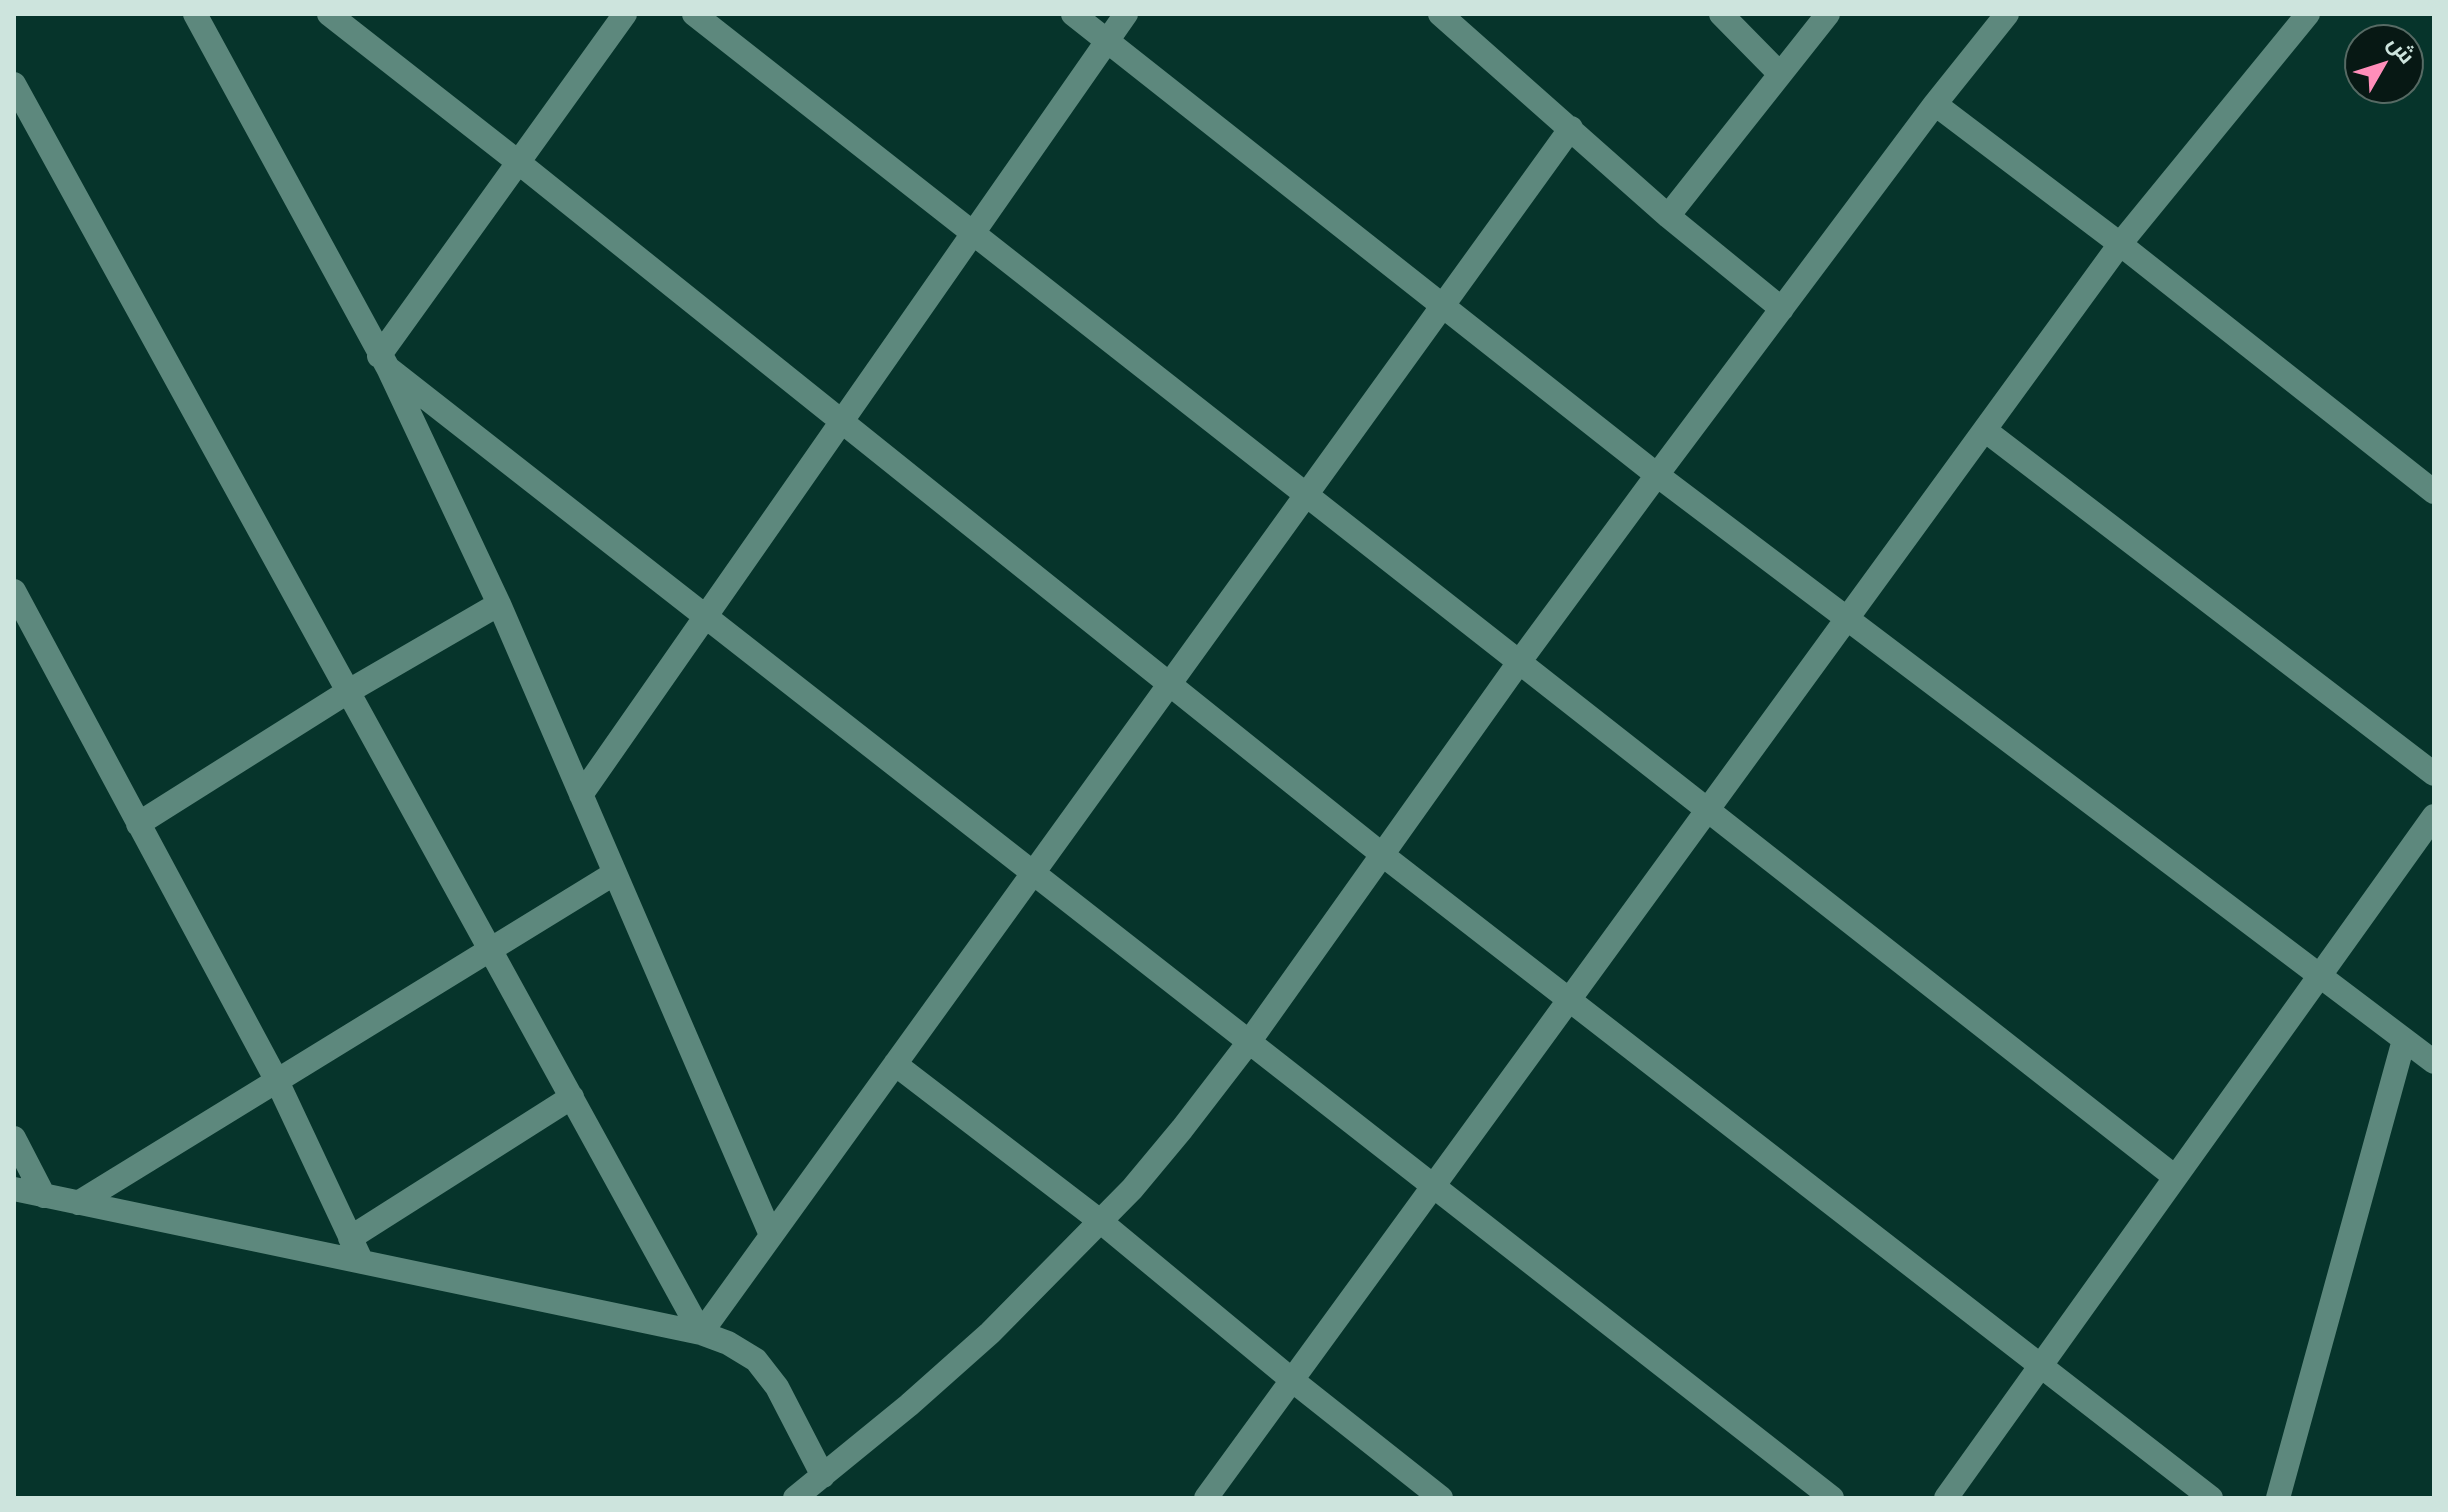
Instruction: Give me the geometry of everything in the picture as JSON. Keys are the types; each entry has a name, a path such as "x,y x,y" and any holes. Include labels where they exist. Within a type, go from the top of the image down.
{"street":[{"path":"195,14 384,362 499,604 771,1235"},
{"path":"329,14 1384,856 2211,1498"},
{"path":"384,362 518,162 625,14"},
{"path":"694,14 2175,1177"},
{"path":"1073,14 1657,475 2434,1062"},
{"path":"581,795 1126,14"},
{"path":"1721,14 1780,74"},
{"path":"1668,216 1828,14"},
{"path":"795,1498 909,1405 990,1333 1132,1189 1172,1141 1249,1042 1520,661 1657,475 1935,104 2007,14"},
{"path":"1206,1498 2120,244 2308,14"},
{"path":"1451,17 1668,216 1782,309"},
{"path":"14,84 701,1333"},
{"path":"1935,104 2120,244 2434,492"},
{"path":"701,1333 1571,128"},
{"path":"384,362 1832,1498"},
{"path":"1986,431 2434,774"},
{"path":"14,591 277,1081 362,1262"},
{"path":"138,824 349,691 499,604"},
{"path":"1946,1498 2434,816"},
{"path":"78,1203 615,873"},
{"path":"2278,1498 2404,1040"},
{"path":"895,1064 1100,1221 1441,1498"},
{"path":"350,1238 572,1097"},
{"path":"14,1138 44,1196"},
{"path":"14,1189 701,1333 728,1343 756,1360 777,1387 823,1476"}]}
